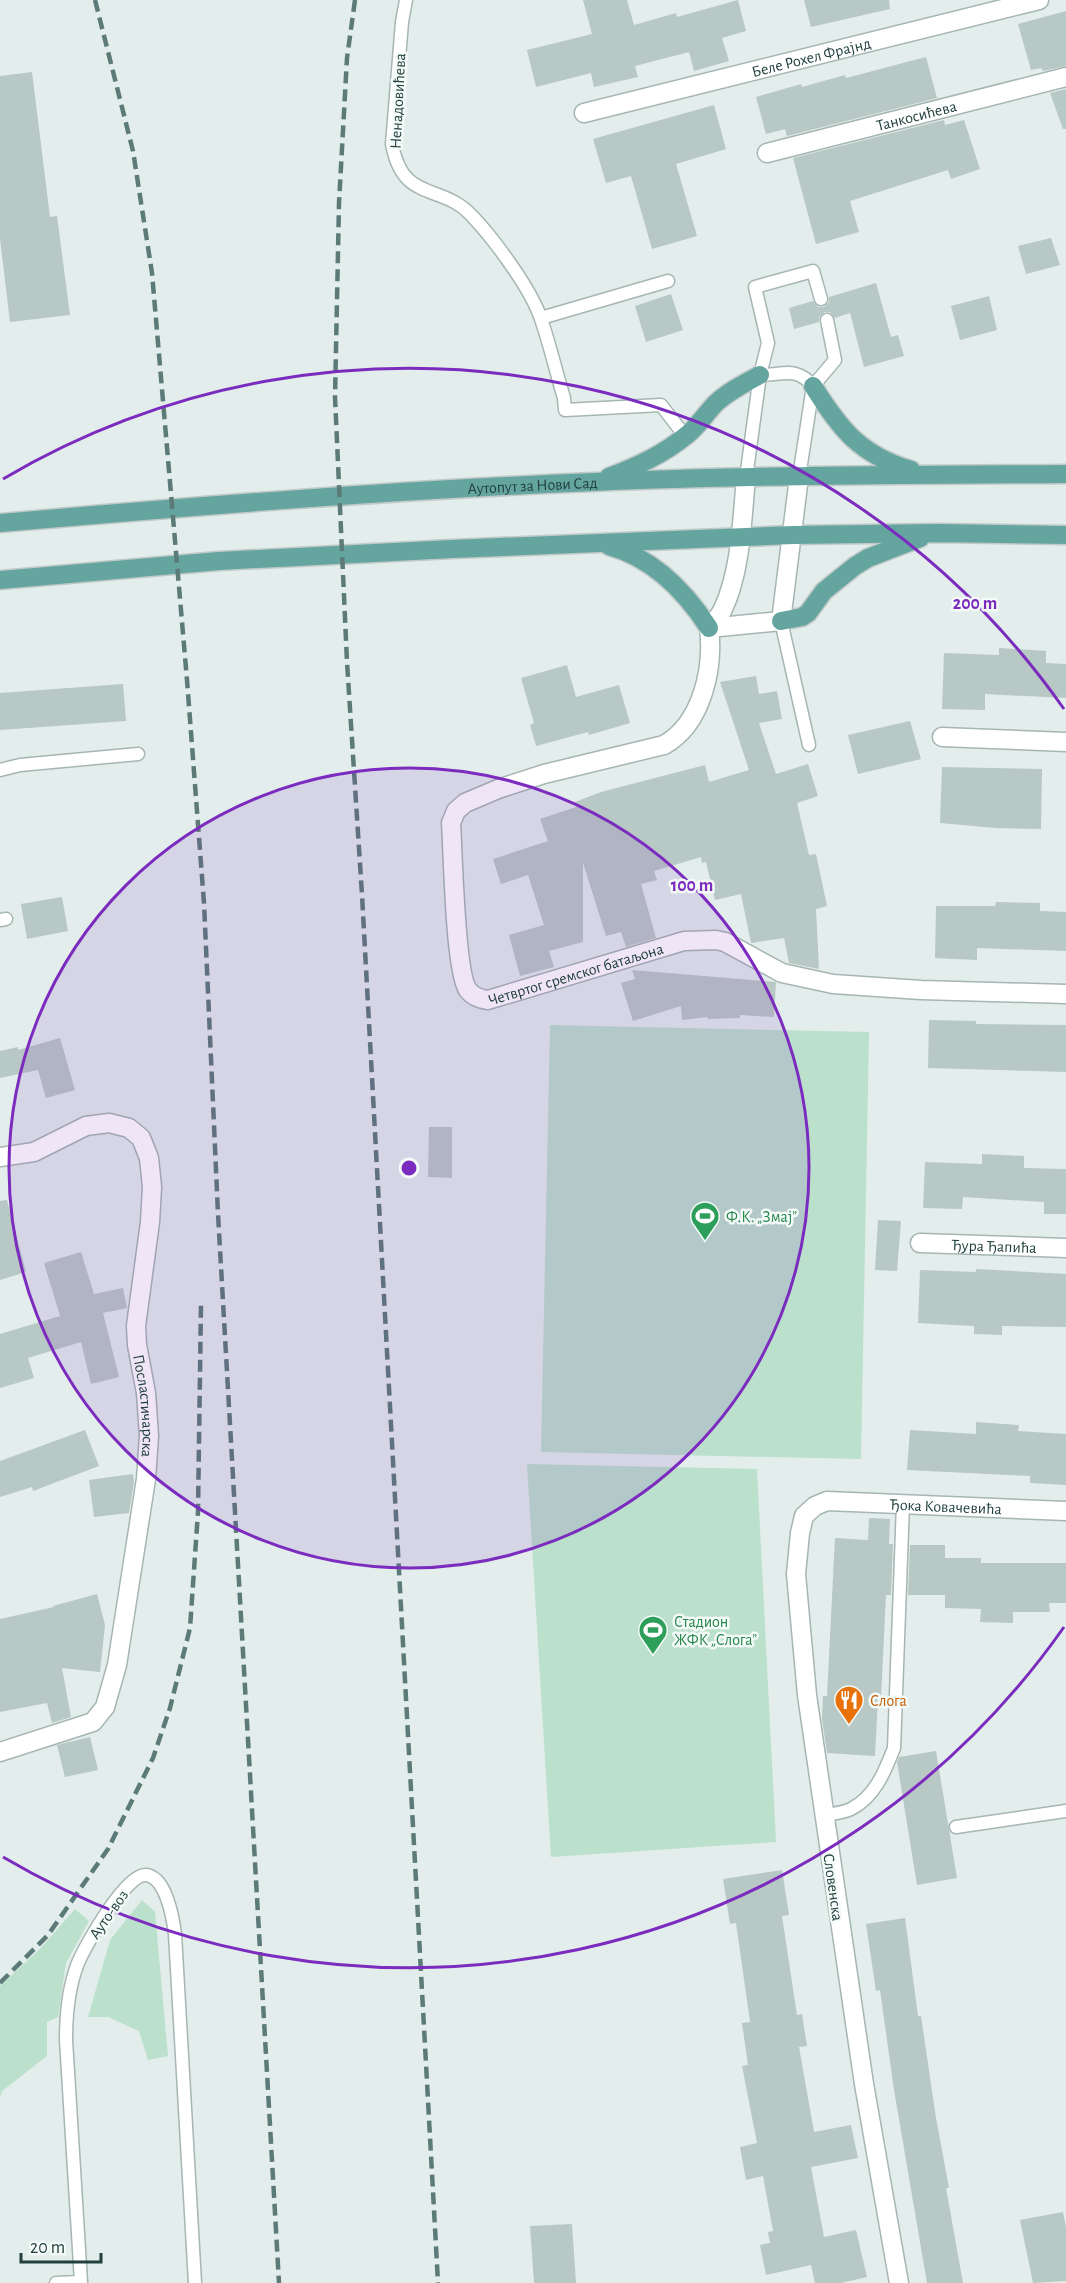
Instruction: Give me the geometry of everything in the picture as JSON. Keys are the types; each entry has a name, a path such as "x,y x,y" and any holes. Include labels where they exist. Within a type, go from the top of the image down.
{"main road":[{"path":"596,482 638,466 685,436 729,392 760,375"},
{"path":"813,386 845,433 891,464 927,475"},
{"name":"Аутопут за Нови Сад","path":"0,523 217,504 596,482 1066,474"},
{"path":"781,621 802,617 808,613 824,591 868,558 937,533"},
{"path":"0,580 219,561 740,537 937,533 1066,535"},
{"path":"599,543 623,550 663,573 697,609 709,628"}],"street":[{"name":"Беле Рохел Фрајнд","path":"584,112 1040,0"},
{"name":"Танкосићева","path":"767,153 1066,77"},
{"path":"709,628 781,621 799,477"},
{"path":"709,628 722,612 730,591 740,537 746,478"},
{"name":"Четвртог сремског батаљона","path":"709,628 710,665 698,704 677,738 664,745 544,774 498,789 465,803 456,811 451,823 460,964 467,989 476,998 488,1000 684,940 716,940 725,942 791,976 833,984 921,990 1066,994"},
{"path":"942,737 1066,742"},
{"name":"Посластичарска","path":"0,1157 34,1152 86,1126 109,1123 129,1128 141,1138 149,1158 152,1187 150,1222 136,1326 137,1345 146,1393 149,1436 146,1479 117,1665 105,1707 93,1722 0,1752"},
{"name":"Ђура Ђапића","path":"920,1243 1066,1248"},
{"name":"Ђока Ковачевића","path":"827,1501 1066,1511"},
{"name":"Словенска","path":"827,1501 815,1506 804,1516 800,1533 796,1574 807,1695 864,2084 899,2283"}],"lane":[{"name":"Ненадовићева","path":"406,0 402,22 392,144 395,161 401,174 430,193 461,205 504,255 541,318 564,398 565,410 661,405 685,436"},
{"path":"746,478 760,375 768,343 755,287 813,271 821,299"},
{"path":"541,318 668,281"},
{"path":"799,477 813,386 835,360 826,320"},
{"path":"760,375 791,372 805,377 813,386"},
{"path":"781,621 809,745"},
{"path":"0,770 20,765 138,754"},
{"path":"823,1815 850,1809 864,1800 886,1770 894,1748 903,1504"},
{"path":"956,1827 1066,1811"},
{"name":"Ауто-воз","path":"56,2283 81,2282 66,2040 66,2022 72,1982 83,1951 105,1915 131,1883 139,1876 147,1875 153,1878 165,1893 176,1934 195,2283"}],"green space":[{"name":"Ф.К. „Змај”","path":"550,1025 869,1032 861,1459 541,1452"},
{"name":"Стадион ЖФК „Слога”","path":"527,1464 757,1469 776,1842 551,1857"},
{"path":"142,1900 155,1912 168,2056 148,2060 139,2031 108,2017 88,2017 110,1940"},
{"path":"75,1909 89,1921 66,1963 58,2017 47,2022 47,2056 2,2091 0,2097 0,1986 40,1949"}],"building":[{"path":"583,0 627,0 634,25 676,13 677,17 738,0 746,31 722,38 729,61 694,71 689,52 635,66 638,77 594,87 591,73 536,87 527,50 592,34"},
{"path":"804,0 889,0 890,9 811,27"},
{"path":"1066,11 1066,66 1043,71 1041,68 1031,70 1018,24"},
{"path":"926,57 937,98 787,136 785,129 766,134 756,97 801,84 802,87 845,75 846,78"},
{"path":"32,72 50,217 57,216 70,315 10,322 0,239 0,76"},
{"path":"1066,89 1066,129 1063,129 1050,93"},
{"path":"714,105 726,149 676,164 697,236 652,249 631,176 606,183 593,139"},
{"path":"944,120 945,125 964,120 980,169 951,179 948,170 850,201 859,232 816,244 793,158"},
{"path":"1051,238 1060,265 1026,274 1018,246"},
{"path":"876,283 891,337 898,335 904,356 864,367 850,313 835,318 830,312 825,312 819,317 819,322 794,329 789,308 813,301 818,307 824,307 829,302 829,297"},
{"path":"671,294 683,330 646,342 635,306"},
{"path":"989,296 997,330 960,340 951,306"},
{"path":"999,648 1046,651 1046,663 1066,664 1066,698 985,694 985,710 942,709 944,653 999,655"},
{"path":"567,665 576,697 619,685 630,723 589,735 588,732 536,746 530,725 534,723 521,678"},
{"path":"756,676 759,694 777,691 782,719 759,723 776,774 808,764 818,796 797,803 809,855 816,854 827,906 816,909 819,969 789,963 784,938 751,943 741,894 715,900 706,862 702,863 701,857 654,871 657,880 641,884 656,938 626,947 621,932 606,936 583,863 583,942 549,951 554,967 520,976 509,935 544,925 528,875 501,884 493,859 548,841 540,819 576,807 575,802 601,792 705,765 709,782 749,770 720,682"},
{"path":"123,684 126,721 0,730 0,693"},
{"path":"910,721 921,759 858,774 848,735"},
{"path":"942,767 1042,769 1041,829 940,823"},
{"path":"62,897 68,931 27,939 21,904"},
{"path":"996,902 1040,903 1040,911 1066,912 1066,951 977,948 977,960 935,958 936,906 995,906"},
{"path":"632,970 776,982 774,1017 740,1015 740,1018 708,1019 707,1017 682,1020 681,1006 633,1021 621,983 635,979"},
{"path":"929,1020 976,1021 976,1024 1066,1025 1066,1072 928,1068"},
{"path":"60,1038 75,1090 46,1098 38,1070 0,1078 0,1051 18,1047 18,1050"},
{"path":"429,1127 452,1127 452,1178 428,1177"},
{"path":"982,1154 1024,1156 1024,1168 1066,1169 1066,1214 1044,1214 1044,1202 963,1197 962,1209 923,1208 925,1162 982,1164"},
{"path":"7,1200 26,1272 0,1280 0,1201"},
{"path":"878,1220 901,1221 897,1271 875,1270"},
{"path":"81,1252 94,1294 123,1288 127,1308 103,1313 119,1377 91,1384 81,1342 28,1358 34,1378 0,1388 0,1334 60,1316 44,1263"},
{"path":"976,1269 1066,1274 1066,1327 1002,1326 1002,1335 974,1334 974,1326 918,1323 920,1270 976,1272"},
{"path":"976,1422 1019,1425 1018,1431 1066,1434 1066,1485 1030,1483 1030,1476 907,1470 910,1430 976,1434"},
{"path":"85,1430 99,1466 33,1491 32,1487 0,1497 0,1461"},
{"path":"133,1474 134,1482 129,1513 94,1517 89,1480"},
{"path":"869,1518 890,1519 889,1544 893,1544 891,1595 886,1595 881,1699 878,1699 875,1756 827,1753 822,1719 823,1696 827,1696 835,1538 868,1540"},
{"path":"910,1545 945,1545 945,1558 981,1558 981,1563 1066,1563 1066,1603 1049,1603 1050,1612 1013,1612 1013,1623 980,1622 981,1609 945,1608 945,1595 908,1595"},
{"path":"97,1594 105,1625 100,1672 62,1668 71,1717 52,1723 47,1703 0,1712 0,1619 54,1607"},
{"path":"90,1737 98,1770 65,1777 57,1745"},
{"path":"936,1751 957,1878 917,1885 897,1762 899,1757"},
{"path":"782,1870 789,1915 782,1916 797,2015 802,2014 807,2046 799,2047 814,2132 851,2125 858,2158 811,2167 824,2237 856,2230 867,2277 841,2283 815,2283 811,2265 766,2275 760,2245 770,2243 768,2232 773,2231 763,2176 746,2180 740,2147 757,2143 742,2066 748,2065 742,2023 750,2022 736,1923 730,1924 723,1879"},
{"path":"905,1918 918,2016 921,2016 949,2188 946,2188 963,2283 927,2283 894,2090 880,1990 876,1991 866,1924"},
{"path":"1063,2212 1066,2227 1066,2281 1033,2283 1020,2220"},
{"path":"572,2224 576,2283 534,2283 530,2226"}],"railway":[{"path":"95,0 133,151 152,273 187,680 204,903 218,1214 279,2283"},
{"path":"355,0 347,58 339,203 335,397 347,662 362,895 438,2283"},
{"path":"0,1983 48,1935 108,1849 153,1758 170,1708 190,1628 198,1512 201,1304"}],"place":[{"name":"Ф.К. „Змај”","path":"705,1242"},
{"name":"Стадион ЖФК „Слога”","path":"653,1656"},
{"name":"Слога","path":"849,1726"}]}
